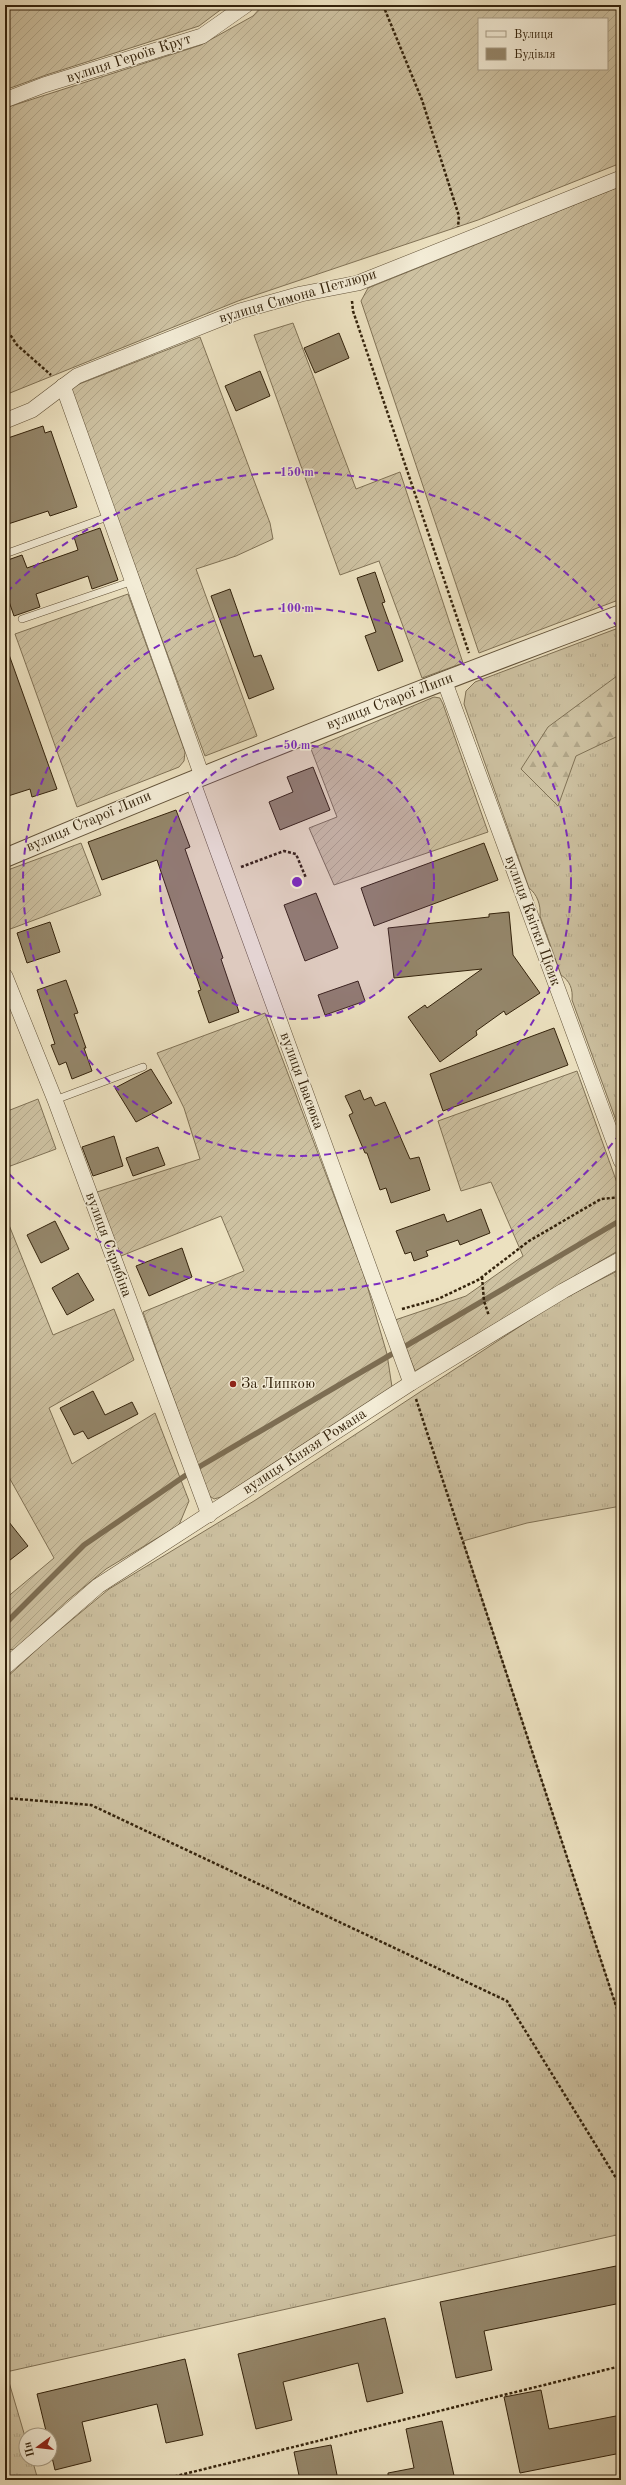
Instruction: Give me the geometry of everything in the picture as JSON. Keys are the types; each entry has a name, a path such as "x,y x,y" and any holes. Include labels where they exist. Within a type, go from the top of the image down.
{"street":[{"name":"вулиця Героїв Крут","path":"5,100 44,85 202,36 246,5"},
{"name":"вулиця Симона Петлюри","path":"5,421 32,410 77,376 240,311 301,294 358,283 621,178"},
{"name":"вулиця Івасюка","path":"63,386 133,581 226,873 411,1383"},
{"name":"вулиця Старої Липи","path":"5,858 197,778 474,668 621,614"},
{"name":"вулиця Квітки Цісик","path":"444,680 621,1161"},
{"name":"вулиця Скрябіна","path":"5,976 55,1100 209,1515"},
{"name":"вулиця Князя Романа","path":"5,1667 98,1586 411,1383 563,1291 621,1259"}],"lane":[{"path":"5,554 110,516"},
{"path":"22,619 133,581"},
{"path":"55,1100 143,1067"}],"path":[{"path":"383,5 422,100 459,216 456,245"},
{"path":"358,283 352,299 353,311 474,668"},
{"path":"5,327 17,345 63,386"},
{"path":"226,873 284,851 296,854 306,878"},
{"path":"386,1313 438,1299 482,1277 529,1241 600,1199 621,1197"},
{"path":"482,1277 488,1314 498,1330"},
{"path":"411,1383 621,2021"},
{"path":"5,1798 91,1805 507,2001 621,2186"},
{"path":"160,2480 621,2366"}],"green space":[{"path":"5,5 227,5 199,26 46,75 5,90"},
{"path":"263,5 621,5 621,163 478,220 238,301 5,395 5,108 201,45 253,16"},
{"path":"621,186 621,599 479,653 361,301 368,288"},
{"path":"293,323 356,489 400,472 463,663 422,678 379,561 340,575 254,335"},
{"path":"200,337 270,523 273,539 236,556 196,569 257,736 205,756 69,388"},
{"path":"128,594 185,752 184,761 179,767 77,807 15,634"},
{"path":"621,627 621,1134 572,1000 570,986 567,980 561,975 540,916 538,900 529,888 464,704 466,691 475,682"},
{"path":"621,673 621,740 616,737 576,756 558,806 521,769 548,727"},
{"path":"434,697 440,698 443,704 488,832 334,885 309,828 337,817 311,749"},
{"path":"81,843 101,895 5,931 5,871"},
{"path":"265,1013 364,1275 387,1354 392,1387 221,1497 214,1499 208,1495 143,1312 244,1271 221,1216 121,1256 94,1193 200,1159 184,1108 157,1053"},
{"path":"577,1071 621,1194 621,1249 415,1371 395,1320 466,1296 523,1256 491,1182 461,1191 438,1121"},
{"path":"38,1099 56,1149 5,1168 5,1112"},
{"path":"5,1215 53,1335 114,1309 134,1360 49,1408 72,1464 155,1413 189,1501 179,1525 106,1569 68,1600 15,1649 8,1650 5,1646 5,1599 54,1558 5,1470"},
{"path":"621,1269 621,1506 527,1523 463,1541 621,2021 621,2234 6,2372 22,2427 18,2427 18,2467 34,2467 38,2480 5,2480 5,1679 45,1642 109,1589 254,1501 557,1302"}],"building":[{"path":"339,333 349,358 315,373 304,348"},
{"path":"260,371 270,396 236,411 225,386"},
{"path":"43,426 45,433 51,431 77,507 50,516 48,511 5,525 5,439"},
{"path":"100,528 118,580 92,589 88,576 36,594 40,607 14,616 5,590 5,561 22,555 27,568 78,550 74,537"},
{"path":"375,572 385,602 382,603 403,661 378,671 365,636 376,632 357,578"},
{"path":"230,589 254,657 261,655 274,689 249,699 211,596"},
{"path":"5,649 7,649 57,789 32,797 30,789 5,797"},
{"path":"313,767 330,810 280,830 269,802 293,792 287,777"},
{"path":"176,810 190,847 185,849 223,958 221,959 239,1012 209,1023 198,991 201,990 157,860 102,880 88,842"},
{"path":"484,843 498,880 374,926 361,888"},
{"path":"316,893 338,948 305,961 284,905"},
{"path":"509,912 513,955 540,993 506,1015 504,1011 476,1031 477,1035 440,1062 408,1017 425,1005 427,1008 482,969 394,978 388,928 489,917 489,914"},
{"path":"50,922 60,952 27,963 17,933"},
{"path":"66,980 78,1013 74,1014 86,1048 84,1048 92,1071 72,1079 66,1062 59,1065 51,1045 55,1044 37,990"},
{"path":"358,981 365,1001 325,1015 318,995"},
{"path":"554,1028 568,1065 443,1111 430,1074"},
{"path":"151,1069 172,1103 136,1122 115,1088"},
{"path":"360,1090 364,1100 371,1097 375,1106 385,1102 410,1159 419,1157 430,1190 391,1203 386,1188 380,1190 367,1153 365,1153 349,1115 353,1113 345,1096"},
{"path":"114,1136 123,1166 93,1176 82,1147"},
{"path":"158,1147 165,1165 133,1176 126,1158"},
{"path":"481,1209 490,1233 460,1245 458,1240 426,1251 428,1256 414,1261 411,1252 405,1254 396,1231 444,1214 447,1222"},
{"path":"55,1221 69,1249 41,1263 27,1235"},
{"path":"182,1248 192,1277 149,1296 136,1266"},
{"path":"78,1273 94,1300 67,1315 52,1288"},
{"path":"93,1391 105,1415 132,1402 138,1414 88,1439 83,1431 74,1435 60,1408"},
{"path":"5,1517 28,1546 5,1564"},
{"path":"621,2265 621,2303 484,2331 492,2370 456,2378 440,2302"},
{"path":"385,2318 403,2393 367,2402 358,2363 283,2382 292,2420 256,2429 238,2354"},
{"path":"185,2359 203,2435 166,2443 157,2404 82,2422 91,2461 55,2470 54,2467 58,2467 58,2427 45,2427 37,2394"},
{"path":"541,2390 549,2429 621,2415 621,2453 520,2473 504,2397"},
{"path":"442,2421 455,2480 388,2480 388,2473 414,2468 406,2429"},
{"path":"331,2445 338,2480 300,2480 294,2452"}],"waterway":[{"path":"5,1624 84,1545 192,1471 621,1220"}],"place":[{"name":"За Липкою","path":"233,1384"}]}
